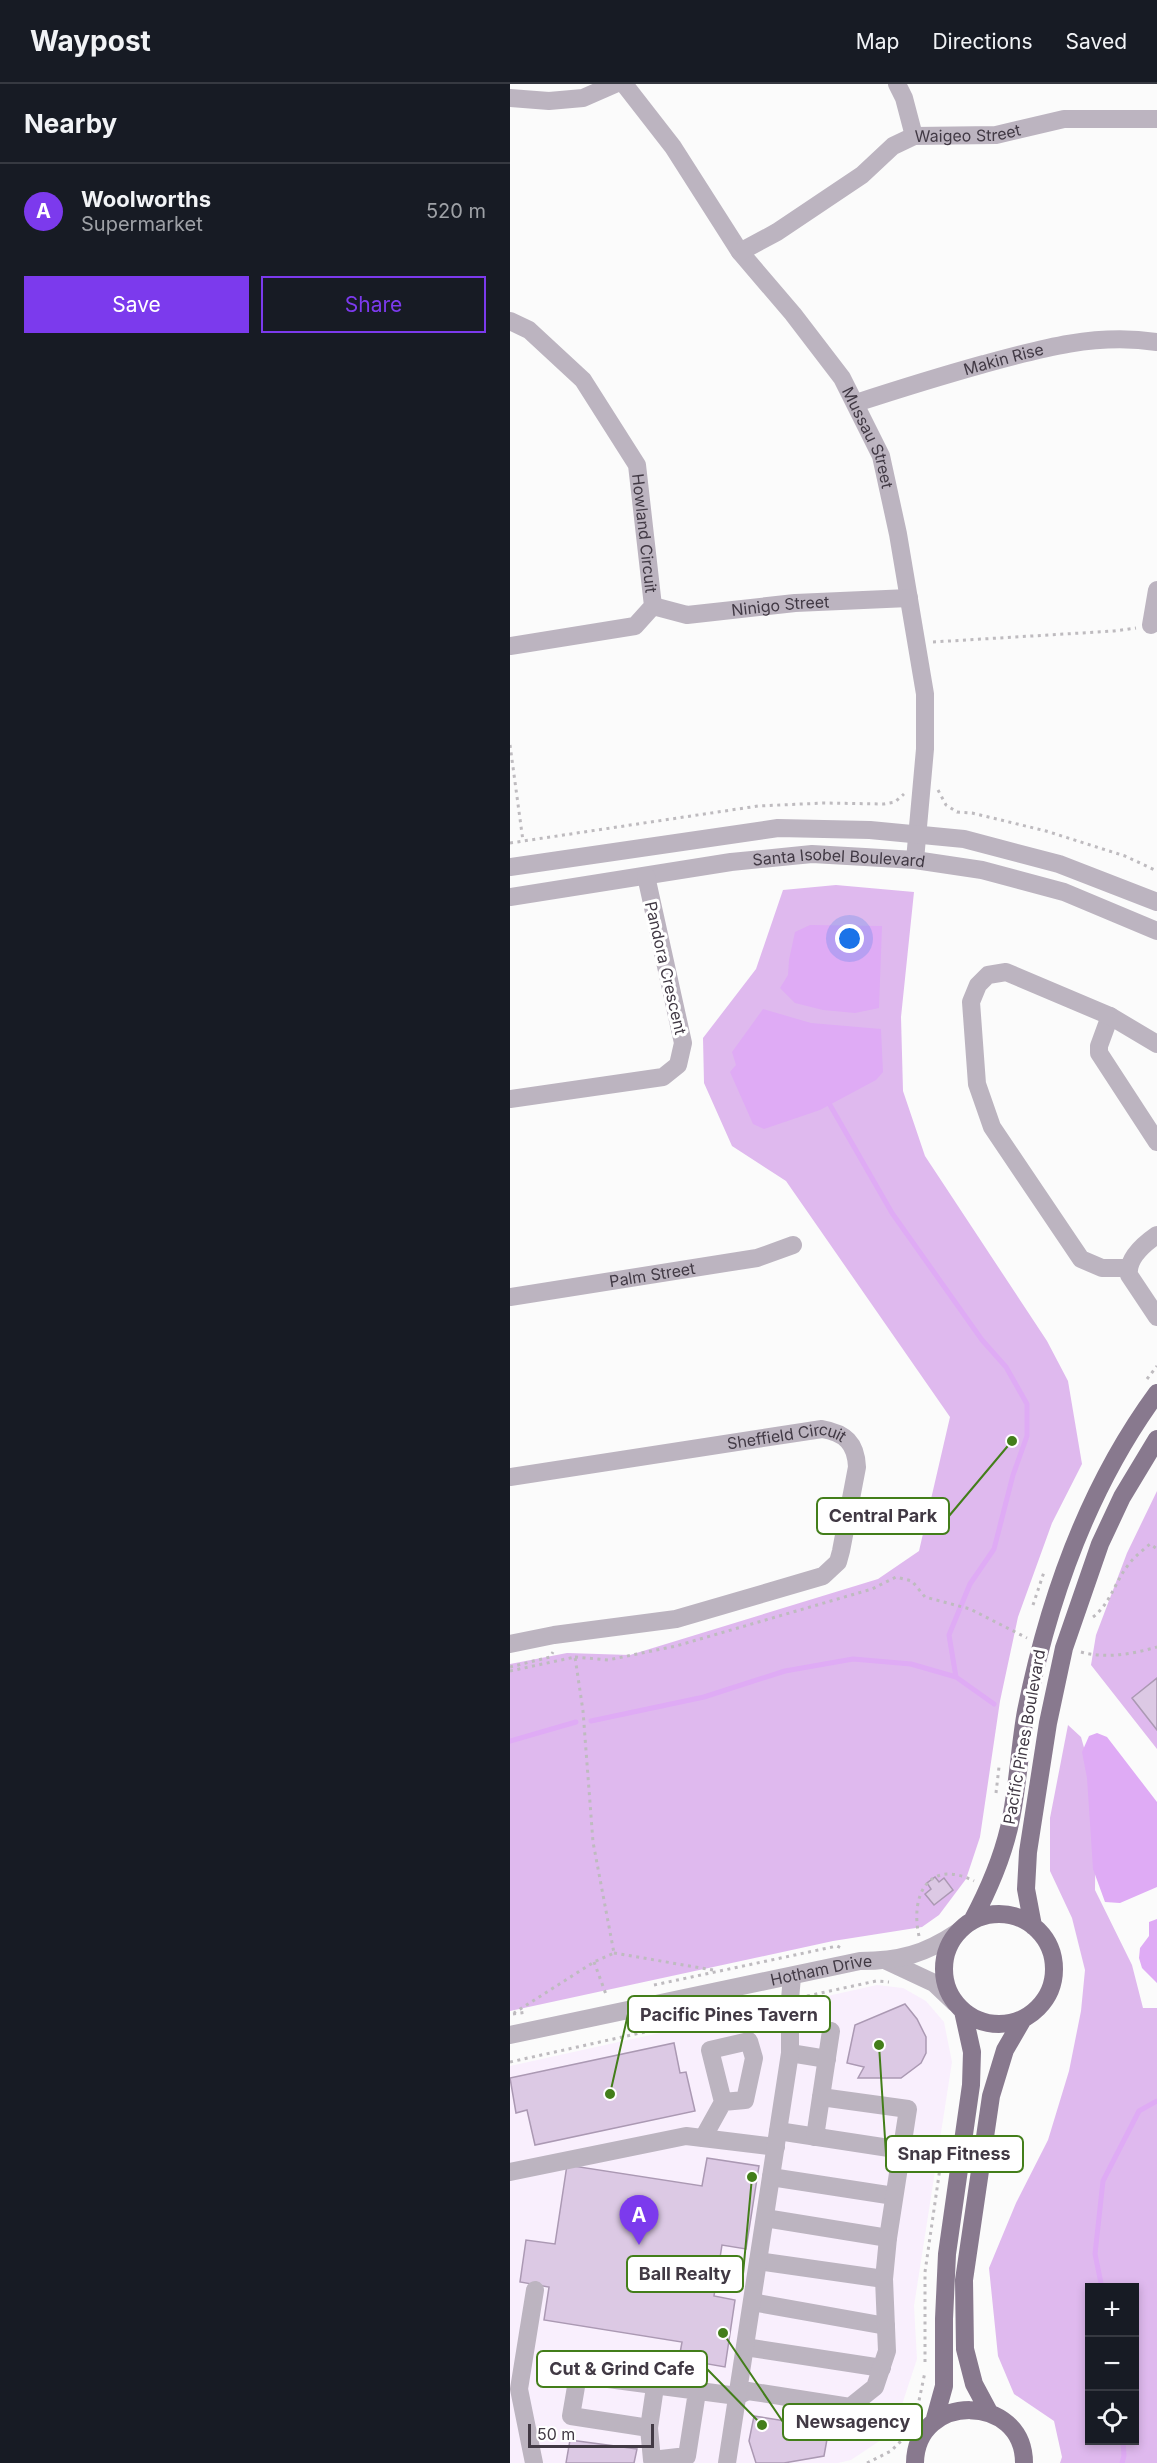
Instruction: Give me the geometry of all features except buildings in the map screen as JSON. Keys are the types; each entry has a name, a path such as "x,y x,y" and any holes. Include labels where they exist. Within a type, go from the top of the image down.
{"main road":[{"name":"Pacific Pines Boulevard","path":"965,1927 996,1874 1010,1826 1023,1731 1041,1642 1067,1561 1092,1502 1137,1421 1151,1388"},
{"name":"Pacific Pines Boulevard","path":"1033,1926 1026,1889 1028,1852 1048,1723 1064,1648 1100,1544 1122,1497 1157,1439"},
{"path":"933,2422 944,2386 947,2254 971,2085 972,2052 959,2007 946,1986 944,1967 948,1949 965,1927 987,1916 1003,1915 1019,1918 1033,1926 1045,1939 1049,1948 1054,1975 1049,1993 1038,2008 1023,2019 1008,2024 992,2024 976,2019 959,2007"},
{"path":"989,2412 974,2384 965,2349 964,2280 991,2096 1005,2050 1023,2019"},
{"path":"911,2460 921,2436 933,2422 950,2412 970,2409 989,2412 1005,2422 1017,2437 1024,2455 1024,2463"}],"street":[{"path":"510,98 549,101 583,98 615,84"},
{"name":"Mussau Street","path":"624,84 673,147 740,252 793,314 842,378 881,456 898,534 925,694 925,749 915,860"},
{"path":"897,84 904,98 914,136"},
{"name":"Waigeo Street","path":"740,252 777,232 862,175 893,146 914,136 996,135 1064,118 1157,119"},
{"name":"Howland Circuit","path":"510,321 529,330 583,380 637,465 653,606 635,626 510,646"},
{"name":"Makin Rise","path":"856,404 911,385 1055,345 1082,341 1157,342"},
{"path":"1151,625 1157,590"},
{"name":"Ninigo Street","path":"653,606 687,615 795,603 909,598"},
{"name":"Santa Isobel Boulevard","path":"510,867 778,828 870,830 964,839 1059,864 1157,902"},
{"name":"Santa Isobel Boulevard","path":"510,897 731,862 812,854 915,860 982,870 1064,892 1157,931"},
{"name":"Pandora Crescent","path":"510,1099 663,1077 678,1065 683,1043 646,876"},
{"path":"1128,1268 1102,1268 1081,1259 992,1127 977,1084 971,1002 978,985 987,975 1006,972 1110,1016 1157,1044"},
{"path":"1110,1016 1099,1053 1157,1142"},
{"path":"1157,1235 1137,1252 1128,1268 1129,1275 1157,1317"},
{"name":"Palm Street","path":"510,1298 757,1258 793,1245"},
{"name":"Sheffield Circuit","path":"510,1476 822,1429 835,1431 846,1437 854,1445 857,1455 857,1467 838,1562 823,1576 676,1619 554,1635 510,1644"},
{"name":"Hotham Drive","path":"513,2035 860,1961 887,1961 933,1948 965,1927"},
{"name":"Hotham Drive","path":"887,1961 934,1983 959,2007"},
{"path":"727,2463 790,2053 792,1977"},
{"path":"815,2137 831,2031"},
{"path":"790,2053 826,2059"},
{"path":"649,2428 571,2416 578,2375 655,2387 737,2396 748,2391 850,2407 875,2387 887,2351 884,2279 908,2109 821,2097"},
{"path":"703,2138 723,2102"},
{"path":"510,2172 686,2136 777,2139 815,2137 902,2151"},
{"path":"771,2176 894,2196"},
{"path":"765,2218 888,2238"},
{"path":"758,2261 884,2279"},
{"path":"534,2463 519,2389 535,2290"},
{"path":"752,2302 886,2326"},
{"path":"745,2348 882,2368"},
{"path":"655,2387 649,2428 652,2460 687,2456 697,2392"}],"path":[{"path":"916,643 1114,631 1151,625"},
{"path":"510,744 523,841"},
{"path":"1151,1388 1157,1366"},
{"path":"1090,1620 1105,1606 1136,1555 1150,1544 1157,1549"},
{"path":"1033,1606 1047,1565"},
{"path":"510,1671 575,1657 608,1660 676,1646 872,1589 896,1578 912,1581 925,1597 970,1610 1025,1637 1027,1627"},
{"path":"1081,1652 1084,1642"},
{"path":"1076,1651 1092,1655 1121,1655 1157,1647"},
{"path":"575,1657 583,1711 593,1842 614,1953"},
{"path":"996,1798 1001,1757"},
{"path":"930,1933 919,1939 917,1928 921,1894 927,1882 932,1877 948,1873 957,1874 976,1881 970,1891"},
{"path":"651,1986 837,1946 845,1949"},
{"path":"513,2035 513,2014 594,1962 614,1953 717,1971"},
{"path":"594,1962 613,2014"},
{"path":"510,2062 876,1981 896,1982"},
{"path":"915,2418 925,2372 925,2272 942,2152"},
{"path":"867,2463 891,2451 903,2439"}],"shaded area":[{"path":"836,885 914,892 901,1017 903,1091 925,1156 1047,1341 1068,1381 1082,1464 1052,1523 1018,1617 1000,1701 980,1837 966,1879 939,1915 922,1927 833,1941 510,2011 510,1664 567,1653 630,1655 878,1579 919,1551 950,1417 786,1181 732,1146 704,1083 703,1038 756,969 783,890"},
{"path":"810,925 882,926 879,1008 855,1013 823,1010 795,1003 780,988 788,975 795,932"},
{"path":"763,1009 811,1023 881,1029 883,1072 876,1080 820,1110 764,1129 753,1124 730,1072 736,1065 732,1052"},
{"path":"1157,1491 1157,1749 1091,1665 1096,1635 1127,1553"},
{"path":"1068,1725 1081,1737 1096,1790 1095,1890 1132,1965 1143,2008 1157,2008 1157,2463 1060,2463 1062,2457 1054,2421 1014,2394 998,2356 989,2268 1016,2203 1048,2140 1069,2071 1081,2011 1085,1970 1072,1918 1050,1871 1050,1818"},
{"path":"1097,1733 1107,1737 1157,1802 1157,1887 1120,1903 1105,1902 1093,1869 1087,1778 1082,1752 1089,1736"},
{"path":"1157,1919 1157,1983 1142,1968 1139,1958 1140,1948 1149,1936 1149,1922"},
{"path":"877,1985 903,1988 926,2001 944,2022 952,2062 914,2306 917,2359 893,2432 851,2460 838,2463 510,2463 510,2066"}],"waterway":[{"path":"830,1105 892,1213 982,1340 1006,1367 1027,1404 1027,1436 1013,1475 994,1549 970,1584 949,1635 956,1677"},
{"path":"591,1721 704,1697 785,1671 853,1659 911,1664 956,1677 994,1704"},
{"path":"510,1741 576,1722"},
{"path":"1101,2283 1095,2254 1103,2181 1139,2111 1157,2101"},
{"path":"1122,2463 1123,2445"}],"place":[{"name":"Central Park","path":"1012,1441"},
{"name":"Snap Fitness","path":"879,2045"},
{"name":"Pacific Pines Tavern","path":"610,2094"},
{"name":"Ball Realty","path":"752,2177"},
{"name":"Woolworths","path":"639,2245"},
{"name":"Newsagency","path":"723,2333"},
{"name":"Cut & Grind Cafe","path":"762,2425"}]}
